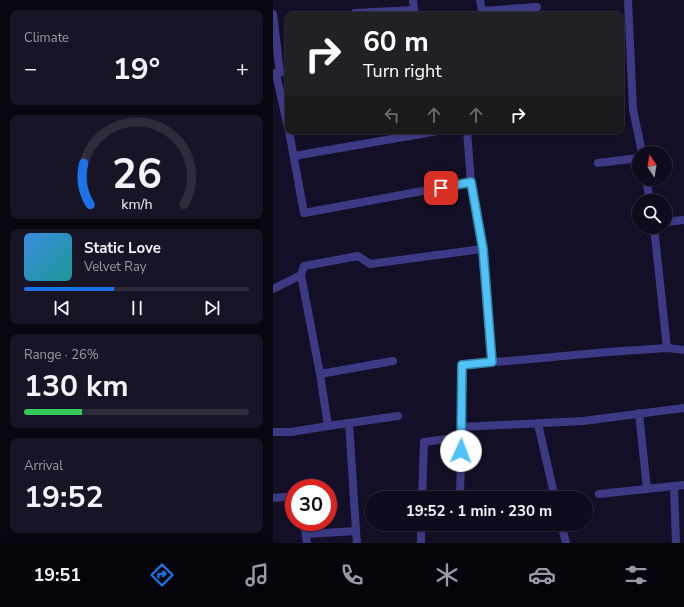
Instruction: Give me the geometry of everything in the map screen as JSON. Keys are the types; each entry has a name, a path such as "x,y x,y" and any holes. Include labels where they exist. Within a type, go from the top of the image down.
{"street":[{"path":"375,12 414,10 413,0"},
{"path":"480,0 481,11 537,7"},
{"path":"628,0 633,109 641,146"},
{"path":"273,14 280,73 274,73 285,118"},
{"path":"289,134 304,213 471,182"},
{"path":"294,156 421,134"},
{"path":"467,134 471,182 483,249 492,362"},
{"path":"598,163 632,159"},
{"path":"672,221 684,220"},
{"path":"655,234 667,348"},
{"path":"327,426 320,374 301,275 303,266 358,256 370,264 483,249"},
{"path":"273,289 301,275"},
{"path":"460,491 462,365 667,348 684,350"},
{"path":"320,374 393,361"},
{"path":"462,427 583,421 684,408"},
{"path":"639,413 647,489"},
{"path":"273,432 291,432 398,416"},
{"path":"349,423 357,543"},
{"path":"538,424 553,491"},
{"path":"422,491 424,442 462,437"},
{"path":"599,494 684,485"},
{"path":"673,486 676,543"},
{"path":"273,498 285,497"},
{"path":"306,531 307,543"},
{"path":"306,534 356,531"},
{"path":"421,531 421,543"},
{"path":"563,531 566,543"}],"route":[{"path":"441,188 471,182 483,249 492,362 462,365 461,451"}]}
